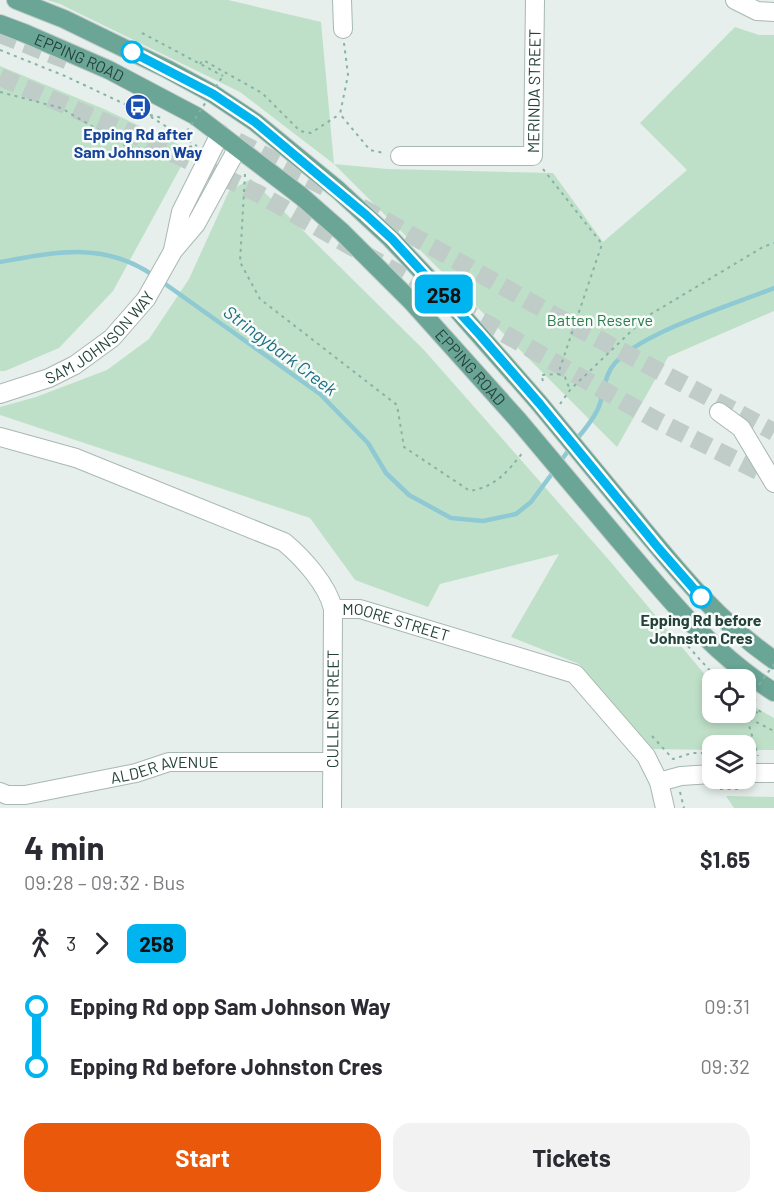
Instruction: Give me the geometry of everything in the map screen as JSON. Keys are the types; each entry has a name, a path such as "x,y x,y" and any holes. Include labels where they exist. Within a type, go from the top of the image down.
{"main road":[{"name":"EPPING ROAD","path":"16,0 115,43 167,69 235,108 345,196 392,239 445,296 539,403 660,550 716,612 774,662"},
{"name":"EPPING ROAD","path":"0,24 109,70 196,116 301,196 342,232 413,303 518,420 690,623 741,670 774,692"},
{"name":"SAM JOHNSON WAY","path":"220,134 235,108"},
{"name":"SAM JOHNSON WAY","path":"237,149 255,122"}],"street":[{"path":"342,0 343,28"},
{"name":"MERINDA STREET","path":"400,156 533,156 535,0"},
{"path":"735,0 757,11 774,12"},
{"name":"SAM JOHNSON WAY","path":"173,251 181,212 220,134"},
{"name":"SAM JOHNSON WAY","path":"0,394 49,378 84,358 112,338 146,299 173,251 196,224 237,149"},
{"path":"719,411 741,428 774,483"},
{"name":"MOORE STREET","path":"0,437 76,458 284,542 300,555 331,598 333,609 360,609 575,674 646,756 659,782 665,808"},
{"name":"CULLEN STREET","path":"332,808 333,609"},
{"name":"ALDER AVENUE","path":"0,792 8,795 25,795 136,773 169,762 333,762"},
{"path":"756,778 774,773"},
{"path":"659,782 688,775 702,779"}],"path":[{"path":"200,64 203,60 262,93 300,131 311,133 340,114 348,75 343,28"},
{"path":"142,33 222,76 186,131"},
{"path":"0,50 65,76 148,115 196,146 176,151 128,147 62,108 0,92"},
{"path":"340,114 370,150 400,156"},
{"path":"148,115 164,118"},
{"path":"533,156 602,244 558,374"},
{"path":"245,171 240,262 260,299 397,405 404,447 470,491 488,488 508,470 522,453"},
{"path":"544,385 541,375 558,374 565,377 570,390 646,317 763,247 774,243"},
{"path":"756,688 774,662"},
{"path":"748,723 759,758"},
{"path":"756,723 774,732"},
{"path":"684,808 680,791 689,792"}],"green space":[{"path":"47,0 228,0 321,22 334,164 240,92 60,4"},
{"name":"Batten Reserve","path":"735,27 759,35 774,35 774,311 668,357 617,447 334,164 387,169 553,173 603,242 687,170 640,123"},
{"path":"0,66 104,109 190,150 113,291 59,348 5,371 0,371"},
{"path":"251,179 424,350 609,560 702,671 702,723 756,723 756,708 774,718 774,750 756,750 756,735 702,735 702,750 652,749 579,664 511,637 559,554 440,584 428,607 355,580 310,518 0,415 0,407 36,397 107,370 149,339 189,279 229,191"},
{"path":"726,796 774,797 774,808 734,808"}],"waterway":[{"name":"Stringybark Creek","path":"0,262 41,255 80,252 117,258 136,265 154,276"},
{"name":"Stringybark Creek","path":"161,281 320,394 368,443 386,473 409,495 451,518 483,521 516,514 531,502 554,471"},
{"name":"Stringybark Creek","path":"576,440 597,410 611,368 628,351 667,330 774,288"},
{"name":"Stringybark Creek","path":"560,462 571,447"}],"tunnel":[{"path":"0,34 71,62"},
{"path":"0,77 128,132 259,194 656,420 774,479"},
{"path":"237,141 332,191"},
{"path":"361,207 559,318 774,432"}],"bus line":[{"name":"258","path":"132,52 213,94 255,122 338,190 392,239 539,403 701,597"}],"place":[{"name":"Epping Rd after Sam Johnson Way","path":"138,107"},
{"name":"Epping Rd before Johnston Cres","path":"701,597"}]}
